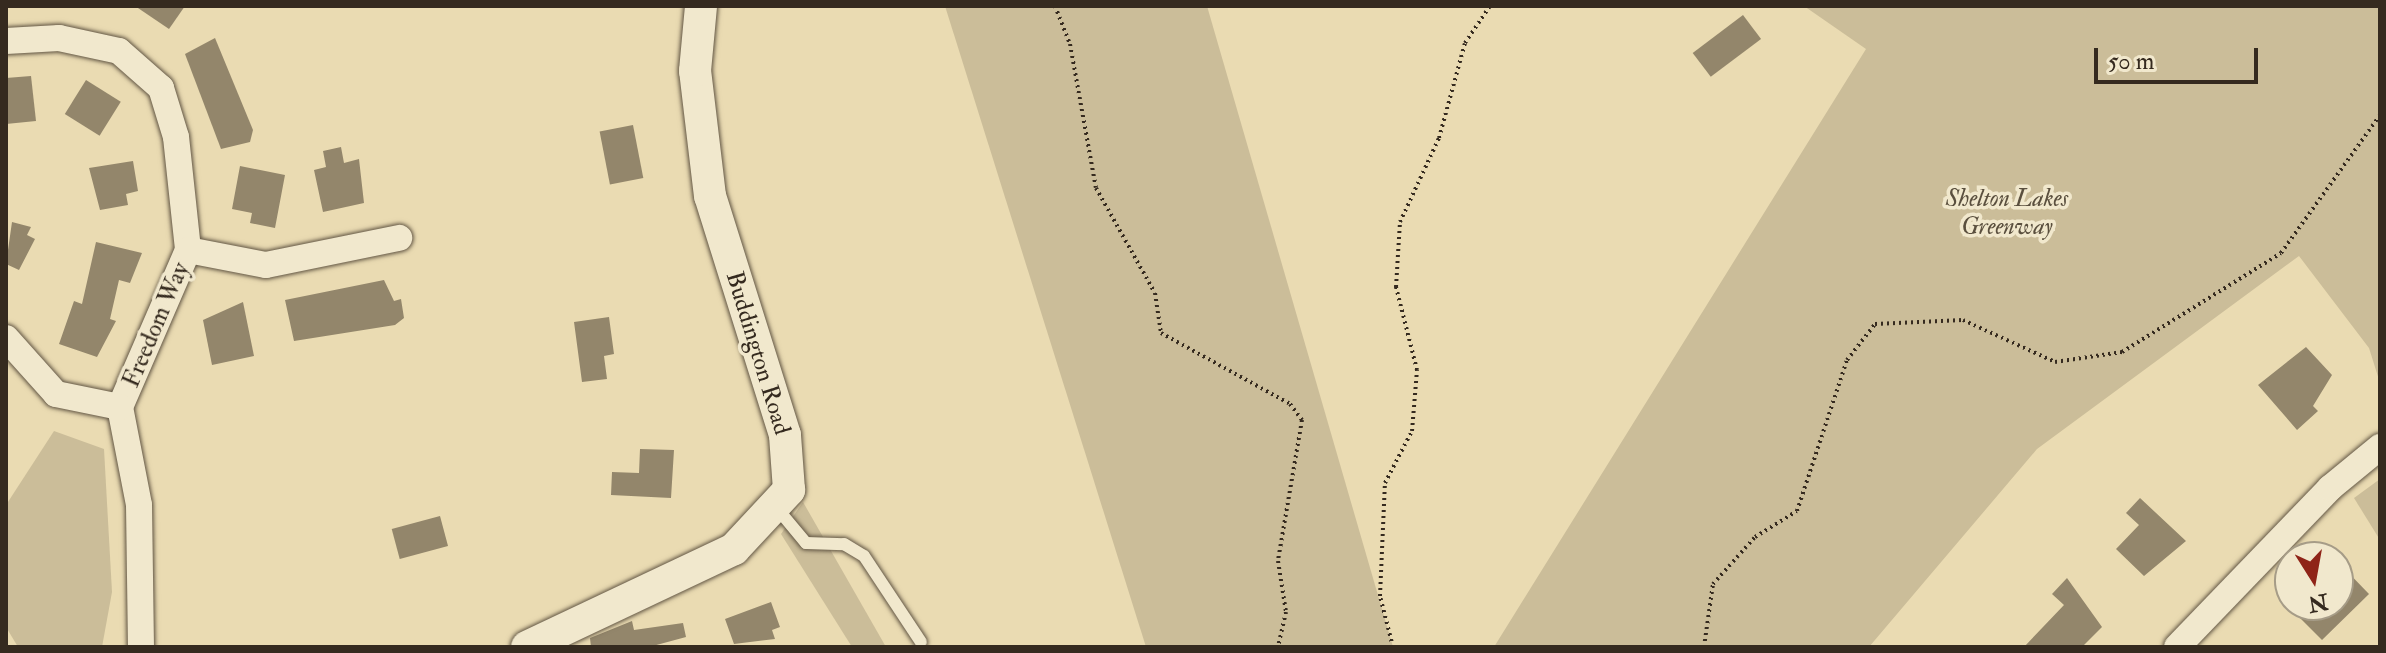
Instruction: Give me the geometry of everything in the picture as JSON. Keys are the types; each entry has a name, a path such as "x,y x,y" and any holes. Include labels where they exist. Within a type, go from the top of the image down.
{"street":[{"name":"Buddington Road","path":"527,647 734,549 789,490 785,435 710,196 695,71 701,6"},
{"name":"Freedom Way","path":"6,41 59,38 119,51 161,88 188,205 188,250 120,407 139,505 139,643"},
{"path":"188,250 266,265 399,238"},
{"path":"6,338 56,394 120,407"},
{"path":"2177,647 2330,488 2380,447"}],"lane":[{"path":"776,507 806,543 844,544 864,556 921,642"}],"path":[{"path":"1055,6 1070,44 1096,188 1155,293 1161,333 1290,404 1302,420 1278,561 1286,612 1278,647"},
{"path":"1393,647 1380,596 1385,483 1412,431 1417,370 1396,287 1400,222 1439,138 1465,43 1490,6"},
{"path":"1704,647 1713,584 1755,537 1797,511 1847,360 1875,324 1963,320 2055,362 2122,352 2281,253 2380,115"}],"green space":[{"path":"945,6 1207,6 1393,647 1146,647"},
{"name":"Shelton Lakes Greenway","path":"1804,6 2380,6 2380,383 2369,348 2299,256 2037,449 1869,647 1494,647 1866,49"},
{"path":"54,431 104,449 112,592 102,647 18,647 6,627 6,505"},
{"path":"2380,479 2380,540 2354,498"},
{"path":"803,502 886,647 852,647 781,534"}],"building":[{"path":"135,6 185,6 169,29"},
{"path":"1743,15 1761,39 1711,77 1693,53"},
{"path":"215,38 253,130 250,142 221,149 185,54"},
{"path":"31,76 36,121 6,124 6,78"},
{"path":"86,80 121,102 100,136 65,114"},
{"path":"633,125 643,178 610,184 600,131"},
{"path":"341,147 344,163 359,159 364,203 323,212 314,170 326,167 323,151"},
{"path":"133,161 138,191 126,194 128,205 100,210 89,168"},
{"path":"240,166 285,175 275,228 250,223 252,213 232,209"},
{"path":"12,222 31,227 27,235 35,239 19,270 6,264"},
{"path":"96,242 142,253 130,283 119,280 110,319 116,321 97,357 59,344 74,301 82,304"},
{"path":"384,280 394,301 401,299 404,318 395,325 294,341 285,300"},
{"path":"243,302 254,356 212,365 203,320"},
{"path":"609,317 614,354 604,356 607,379 582,382 574,322"},
{"path":"2306,347 2332,375 2313,406 2318,411 2297,430 2258,385"},
{"path":"640,449 674,450 671,498 611,495 612,472 639,473"},
{"path":"2140,498 2186,541 2144,576 2116,549 2139,525 2126,513"},
{"path":"440,516 448,546 400,559 392,529"},
{"path":"2067,578 2102,627 2082,647 2024,647 2064,605 2052,594"},
{"path":"2354,579 2369,594 2354,609"},
{"path":"771,602 780,627 772,630 775,639 734,644 725,619"},
{"path":"632,621 634,630 683,623 686,637 649,647 591,647 590,638"},
{"path":"2303,621 2341,621 2322,640"}]}
